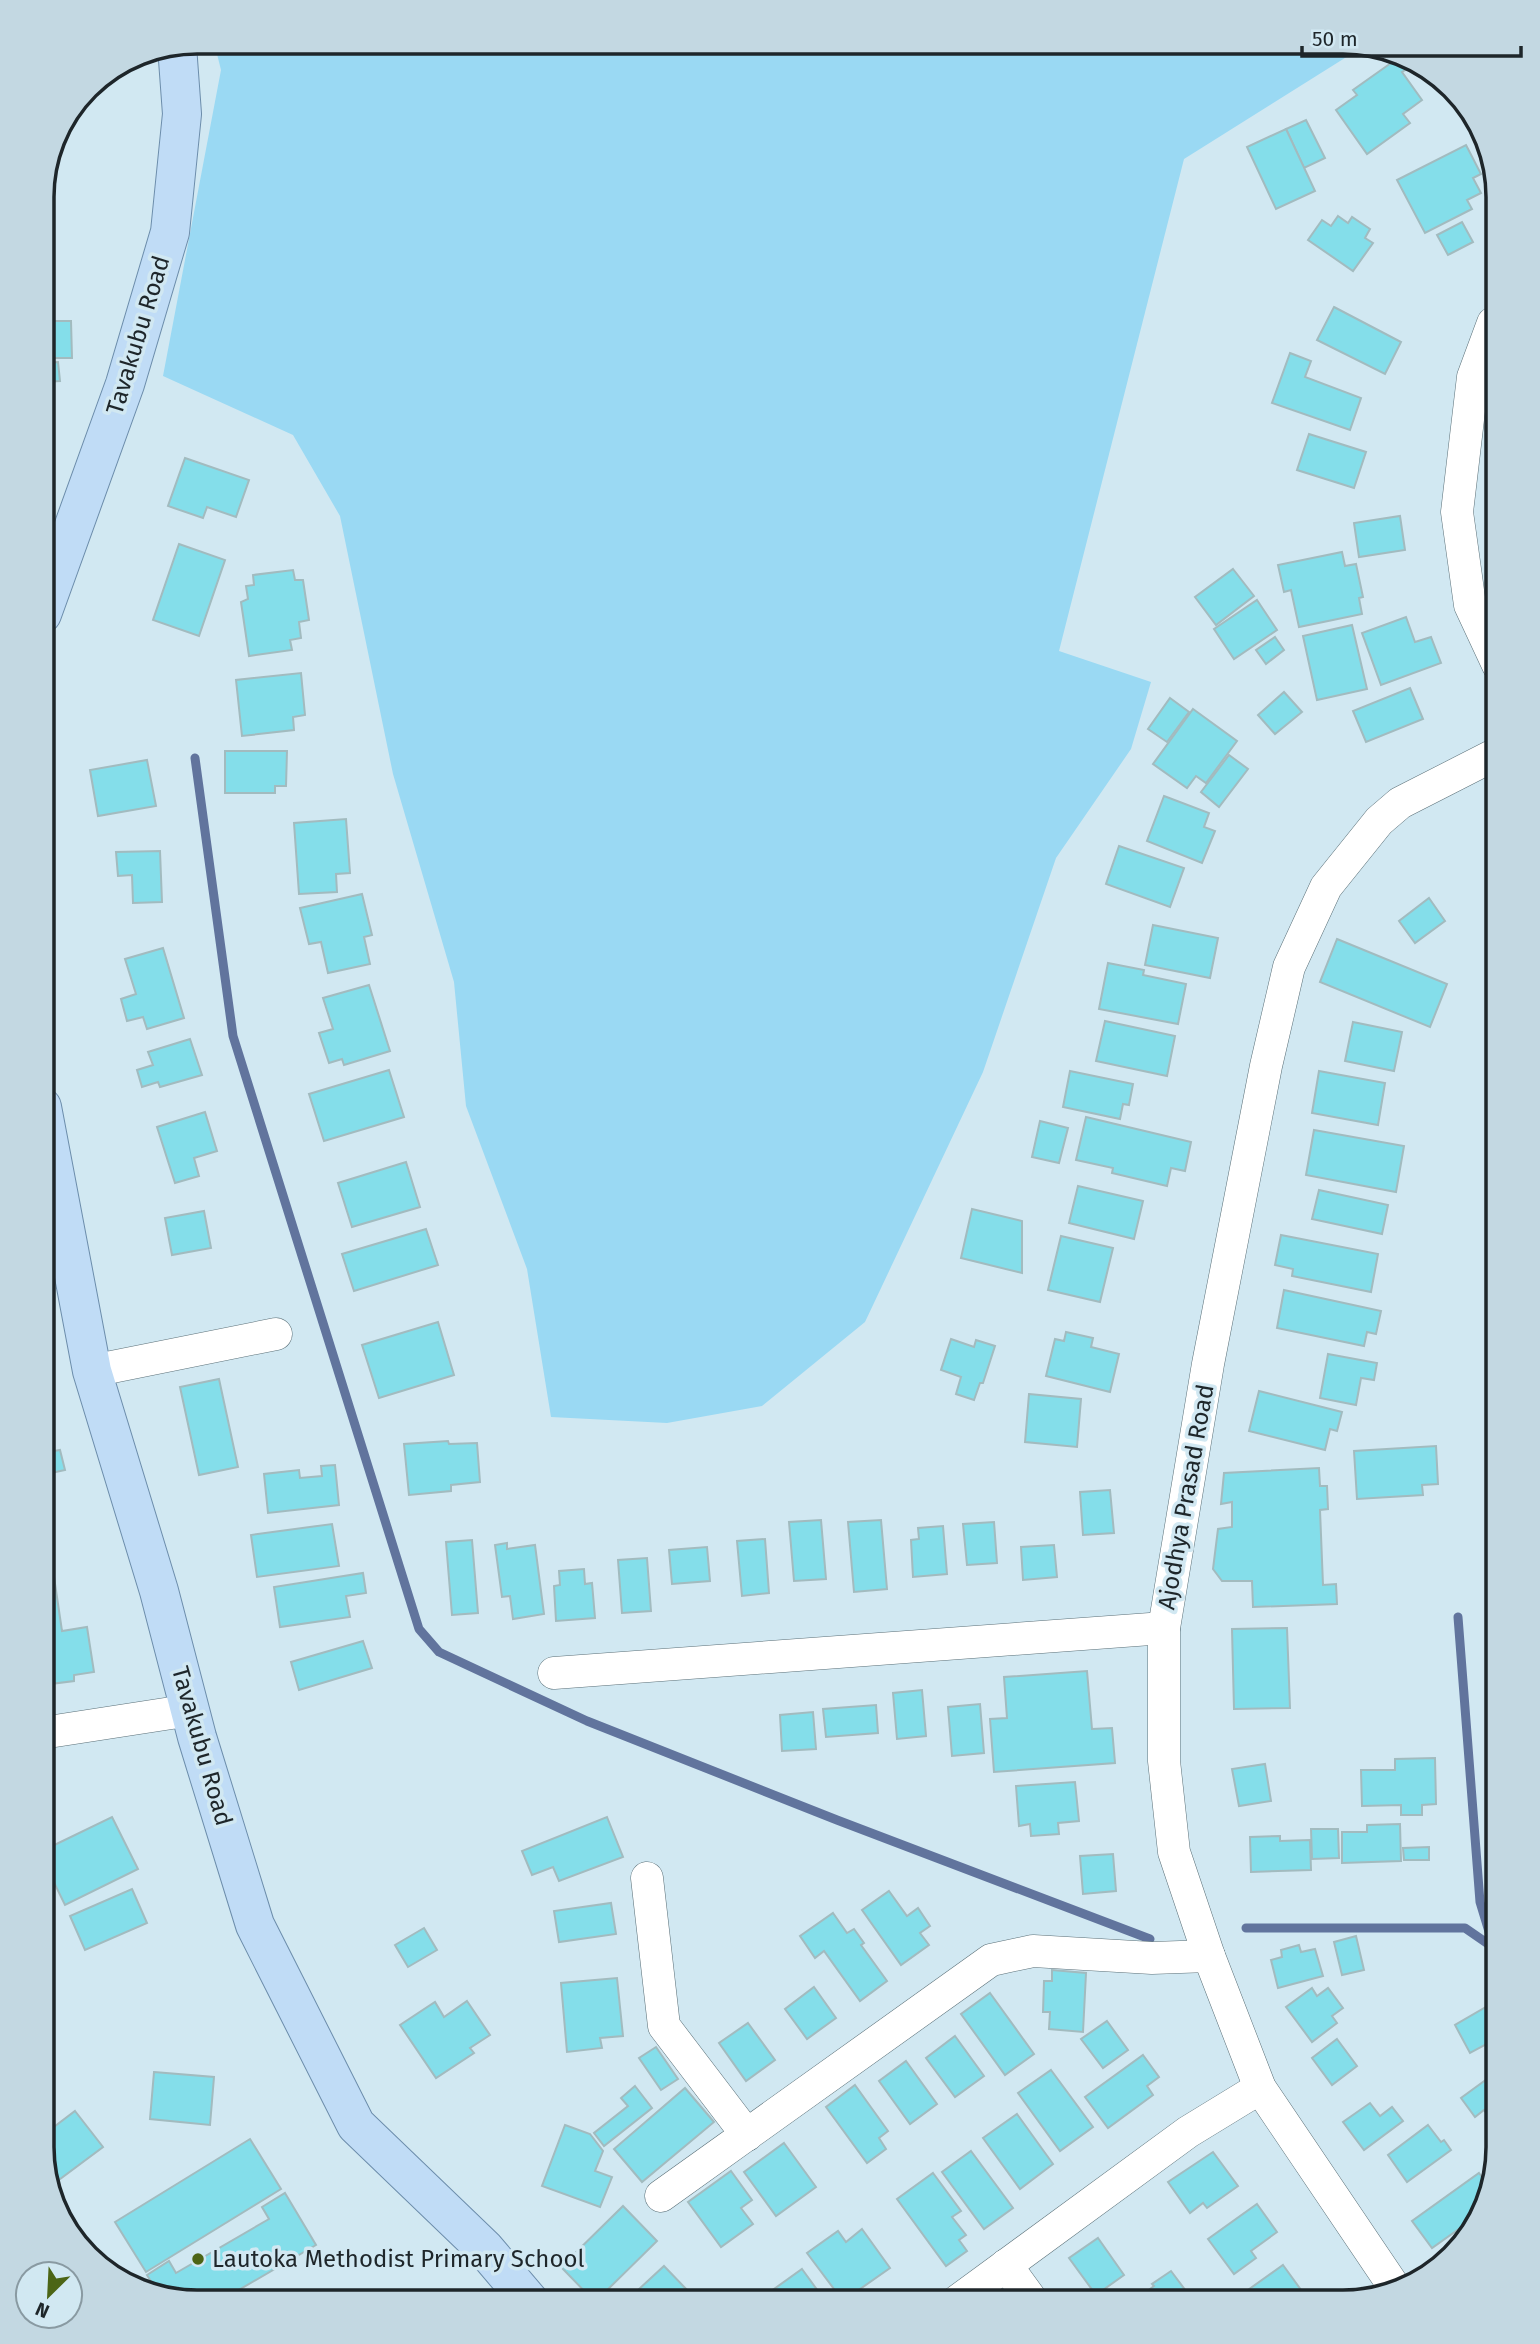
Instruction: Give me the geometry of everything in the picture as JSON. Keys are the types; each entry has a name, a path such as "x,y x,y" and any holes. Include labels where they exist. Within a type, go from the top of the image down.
{"main road":[{"name":"Tavakubu Road","path":"55,579 125,384 170,232 182,114 178,56"},
{"name":"Tavakubu Road","path":"54,1173 92,1371 159,1591 197,1737 255,1925 356,2126 485,2249 519,2289"}],"street":[{"path":"1486,342 1473,377 1457,512 1470,605 1486,639"},
{"name":"Ajodhya Prasad Road","path":"1390,2281 1260,2088 1209,1956 1174,1852 1164,1761 1164,1628 1208,1364 1266,1066 1289,967 1326,887 1380,821 1400,803 1486,759"},
{"path":"92,1371 276,1334"},
{"path":"554,1673 1164,1628"},
{"path":"54,1731 191,1710"},
{"path":"647,1878 664,2026 747,2135"},
{"path":"661,2196 991,1960 1033,1951 1152,1958 1209,1956"},
{"path":"973,2290 1188,2132 1260,2088"},
{"path":"1006,2265 1024,2290"}],"shaded area":[{"path":"217,55 1350,55 1184,159 1059,651 1151,682 1131,749 1056,858 983,1072 865,1322 762,1406 667,1423 551,1417 527,1269 466,1106 454,982 393,774 340,516 293,435 163,376 221,70"}],"building":[{"path":"1391,63 1406,69 1402,72 1422,100 1403,114 1410,123 1367,154 1336,110 1357,95 1353,90"},
{"path":"1306,120 1325,158 1304,168 1286,129"},
{"path":"1286,129 1315,191 1276,209 1247,147"},
{"path":"1466,145 1481,174 1473,178 1481,193 1467,200 1472,209 1425,233 1397,180"},
{"path":"1338,216 1348,223 1352,217 1370,229 1365,238 1373,243 1353,271 1308,240 1322,220 1331,226"},
{"path":"1462,222 1473,242 1448,255 1437,235"},
{"path":"1334,307 1401,342 1385,374 1317,340"},
{"path":"55,321 71,321 72,358 55,358"},
{"path":"1290,353 1311,361 1305,377 1361,398 1350,430 1272,403"},
{"path":"55,362 58,362 60,381 55,381"},
{"path":"1309,434 1366,452 1354,488 1297,470"},
{"path":"185,458 249,480 236,517 207,507 203,518 168,506"},
{"path":"1400,516 1405,550 1359,557 1354,523"},
{"path":"179,544 225,560 199,636 153,620"},
{"path":"1342,552 1345,566 1356,564 1363,597 1359,598 1362,614 1299,627 1291,590 1284,592 1278,565"},
{"path":"1233,569 1254,596 1216,625 1195,597"},
{"path":"293,570 295,580 303,580 309,620 299,622 301,638 290,640 292,650 249,656 241,602 248,599 246,586 254,585 253,575"},
{"path":"1257,600 1277,630 1234,659 1214,629"},
{"path":"1406,617 1415,642 1431,637 1441,663 1381,685 1362,633"},
{"path":"1352,625 1367,689 1317,700 1303,636"},
{"path":"1275,637 1284,650 1266,664 1256,650"},
{"path":"301,673 305,715 293,717 294,730 242,736 236,680"},
{"path":"1410,688 1423,719 1366,742 1353,711"},
{"path":"1284,692 1302,712 1275,734 1258,715"},
{"path":"1170,698 1189,712 1167,742 1148,729"},
{"path":"1193,709 1237,741 1206,783 1196,776 1187,788 1153,764"},
{"path":"225,751 287,751 286,786 275,786 275,793 225,793"},
{"path":"1229,755 1248,769 1219,807 1201,792"},
{"path":"147,760 156,806 98,816 90,770"},
{"path":"1164,796 1209,813 1204,827 1215,831 1202,863 1147,841"},
{"path":"346,819 350,873 336,874 337,892 299,894 294,823"},
{"path":"1119,846 1184,868 1170,907 1106,884"},
{"path":"160,851 162,902 133,903 132,875 118,876 116,852"},
{"path":"362,894 372,935 364,937 370,964 328,973 321,942 309,944 300,908"},
{"path":"1429,898 1445,921 1415,943 1399,921"},
{"path":"1153,925 1218,938 1210,978 1145,965"},
{"path":"1337,939 1447,984 1430,1027 1320,982"},
{"path":"163,948 184,1018 147,1029 143,1017 127,1021 121,999 136,994 125,959"},
{"path":"1108,963 1144,970 1143,975 1186,984 1178,1024 1099,1009"},
{"path":"369,985 390,1051 344,1065 342,1059 329,1063 319,1033 333,1029 323,998"},
{"path":"1105,1021 1175,1036 1167,1076 1096,1061"},
{"path":"1353,1022 1402,1032 1394,1071 1345,1061"},
{"path":"190,1039 202,1075 160,1087 158,1082 142,1087 137,1070 153,1065 148,1052"},
{"path":"389,1070 404,1117 324,1141 309,1094"},
{"path":"1070,1071 1133,1084 1129,1105 1123,1104 1120,1119 1063,1107"},
{"path":"1319,1071 1385,1083 1378,1125 1312,1113"},
{"path":"205,1112 217,1151 194,1158 199,1176 175,1183 157,1127"},
{"path":"1086,1117 1191,1142 1185,1171 1171,1168 1167,1186 1112,1173 1113,1168 1076,1160"},
{"path":"1040,1121 1068,1128 1059,1163 1032,1157"},
{"path":"1314,1130 1404,1146 1396,1192 1306,1175"},
{"path":"406,1162 420,1207 352,1227 338,1183"},
{"path":"1078,1186 1143,1201 1134,1239 1069,1223"},
{"path":"1319,1190 1388,1205 1382,1234 1312,1219"},
{"path":"972,1209 1022,1221 1022,1273 961,1258"},
{"path":"204,1211 211,1248 172,1255 165,1218"},
{"path":"426,1229 438,1265 354,1291 342,1254"},
{"path":"1281,1235 1378,1254 1371,1292 1292,1276 1293,1269 1275,1265"},
{"path":"1061,1236 1113,1248 1100,1302 1048,1290"},
{"path":"1284,1290 1381,1311 1376,1334 1367,1332 1364,1346 1277,1328"},
{"path":"438,1322 454,1375 379,1398 362,1345"},
{"path":"1066,1332 1093,1338 1091,1347 1119,1354 1110,1392 1046,1376 1055,1339 1064,1341"},
{"path":"951,1339 974,1347 976,1340 995,1346 983,1383 980,1383 974,1400 956,1394 961,1377 941,1370"},
{"path":"1328,1354 1377,1363 1374,1380 1361,1378 1356,1405 1320,1398"},
{"path":"219,1379 238,1467 199,1475 180,1387"},
{"path":"1259,1391 1342,1412 1337,1431 1330,1429 1325,1450 1249,1431"},
{"path":"1029,1394 1081,1399 1077,1447 1025,1442"},
{"path":"448,1441 449,1444 477,1443 480,1482 451,1485 451,1491 409,1495 404,1444"},
{"path":"1436,1446 1438,1484 1422,1485 1423,1495 1357,1499 1354,1451"},
{"path":"60,1450 65,1470 54,1472 54,1451"},
{"path":"335,1465 339,1505 268,1513 264,1474 299,1470 300,1478 322,1476 321,1466"},
{"path":"1319,1468 1320,1486 1327,1486 1328,1509 1320,1510 1323,1585 1336,1584 1337,1604 1253,1607 1252,1581 1222,1581 1213,1569 1218,1529 1232,1527 1232,1502 1221,1504 1224,1473"},
{"path":"1110,1490 1114,1533 1083,1535 1080,1492"},
{"path":"821,1520 826,1579 794,1581 789,1522"},
{"path":"881,1520 887,1589 854,1592 848,1522"},
{"path":"994,1522 997,1563 967,1565 963,1524"},
{"path":"332,1524 339,1566 257,1577 251,1535"},
{"path":"943,1526 947,1574 913,1577 911,1540 919,1539 918,1528"},
{"path":"765,1539 769,1593 742,1596 737,1541"},
{"path":"472,1540 478,1613 452,1615 446,1542"},
{"path":"507,1543 507,1549 535,1545 544,1614 513,1619 510,1596 502,1597 495,1545"},
{"path":"1054,1545 1057,1577 1023,1580 1021,1547"},
{"path":"707,1547 710,1581 672,1584 669,1550"},
{"path":"647,1558 651,1611 622,1613 618,1560"},
{"path":"584,1569 585,1584 592,1583 595,1618 556,1621 554,1586 560,1585 559,1571"},
{"path":"363,1573 366,1593 346,1596 350,1617 280,1627 274,1587"},
{"path":"54,1579 62,1631 87,1627 94,1672 74,1675 74,1681 54,1683"},
{"path":"1287,1628 1290,1708 1234,1709 1232,1629"},
{"path":"363,1641 372,1668 299,1690 291,1662"},
{"path":"1087,1671 1092,1729 1112,1728 1115,1763 994,1772 990,1719 1007,1718 1004,1677"},
{"path":"922,1690 926,1736 897,1739 893,1693"},
{"path":"980,1704 984,1753 952,1756 948,1707"},
{"path":"876,1705 878,1733 826,1737 823,1709"},
{"path":"813,1712 816,1749 782,1751 780,1715"},
{"path":"1435,1758 1436,1804 1422,1805 1422,1815 1401,1815 1401,1805 1362,1806 1361,1770 1395,1770 1395,1759"},
{"path":"1265,1764 1271,1801 1239,1806 1232,1769"},
{"path":"1075,1782 1079,1821 1058,1823 1059,1834 1031,1836 1030,1824 1019,1826 1016,1786"},
{"path":"112,1817 138,1869 65,1905 54,1883 54,1845"},
{"path":"607,1817 623,1857 559,1881 553,1867 532,1875 522,1851"},
{"path":"1400,1824 1401,1861 1342,1863 1342,1832 1367,1832 1367,1825"},
{"path":"1311,1829 1338,1829 1339,1858 1312,1859"},
{"path":"1280,1836 1280,1841 1310,1840 1311,1870 1251,1872 1250,1837"},
{"path":"1429,1847 1429,1860 1404,1860 1403,1848"},
{"path":"1113,1854 1116,1891 1083,1894 1080,1856"},
{"path":"132,1889 147,1923 85,1950 70,1916"},
{"path":"889,1891 907,1916 918,1908 930,1926 920,1933 929,1945 901,1965 862,1910"},
{"path":"611,1903 616,1934 559,1942 554,1911"},
{"path":"833,1913 847,1933 854,1929 864,1943 861,1945 887,1981 860,2001 824,1951 815,1958 800,1936"},
{"path":"424,1928 437,1950 408,1967 395,1945"},
{"path":"1356,1936 1364,1970 1342,1975 1334,1942"},
{"path":"1299,1945 1301,1952 1315,1949 1323,1976 1278,1988 1271,1960 1282,1957 1281,1950"},
{"path":"1052,1970 1086,1973 1083,2032 1049,2029 1050,2012 1043,2012 1044,1981 1052,1981"},
{"path":"617,1978 623,2036 600,2038 602,2048 567,2052 561,1983"},
{"path":"814,1987 836,2018 807,2039 785,2009"},
{"path":"1312,1988 1317,1996 1328,1988 1343,2008 1332,2016 1337,2023 1312,2042 1286,2007"},
{"path":"990,1993 1034,2054 1005,2075 961,2014"},
{"path":"467,2001 490,2035 470,2048 474,2053 436,2078 400,2025 435,2002 444,2017"},
{"path":"1486,2007 1486,2044 1470,2053 1455,2025"},
{"path":"1107,2021 1128,2050 1103,2068 1081,2039"},
{"path":"748,2023 775,2060 746,2081 719,2043"},
{"path":"955,2036 984,2076 955,2097 926,2058"},
{"path":"1337,2039 1357,2066 1332,2085 1312,2058"},
{"path":"656,2047 678,2079 661,2090 639,2058"},
{"path":"1143,2055 1159,2077 1147,2086 1153,2095 1108,2128 1085,2097"},
{"path":"906,2061 937,2104 910,2124 879,2081"},
{"path":"1051,2070 1093,2127 1060,2151 1018,2093"},
{"path":"154,2072 214,2077 210,2125 150,2119"},
{"path":"1486,2080 1486,2113 1484,2110 1475,2117 1461,2098"},
{"path":"855,2085 888,2131 879,2138 886,2149 867,2163 826,2107"},
{"path":"635,2086 652,2108 604,2146 594,2133 628,2106 621,2098"},
{"path":"685,2088 714,2122 642,2182 614,2149"},
{"path":"1370,2103 1380,2116 1392,2107 1403,2121 1364,2150 1343,2122"},
{"path":"75,2111 103,2147 58,2180 55,2165 54,2127"},
{"path":"1017,2114 1053,2164 1020,2189 983,2138"},
{"path":"565,2125 590,2134 603,2151 595,2171 612,2177 600,2207 542,2186"},
{"path":"1428,2125 1451,2150 1407,2182 1388,2155"},
{"path":"250,2139 281,2189 146,2272 115,2222"},
{"path":"784,2143 816,2187 776,2216 744,2172"},
{"path":"971,2151 1013,2208 984,2229 942,2172"},
{"path":"1213,2152 1238,2186 1207,2208 1203,2203 1190,2213 1168,2182"},
{"path":"731,2171 752,2200 741,2208 753,2224 721,2247 688,2202"},
{"path":"933,2173 961,2211 952,2217 966,2235 959,2240 967,2251 946,2266 897,2199"},
{"path":"1479,2173 1482,2177 1475,2201 1460,2228 1432,2248 1412,2221"},
{"path":"285,2193 316,2245 240,2289 188,2289 151,2282 147,2275 169,2261 176,2273 269,2219 262,2207"},
{"path":"1257,2204 1277,2232 1251,2251 1256,2258 1234,2274 1208,2239"},
{"path":"623,2206 657,2241 608,2289 583,2289 561,2267"},
{"path":"862,2229 890,2268 859,2290 834,2290 807,2253 838,2231 846,2242"},
{"path":"1098,2238 1124,2275 1103,2290 1092,2290 1069,2258"},
{"path":"1283,2265 1301,2290 1248,2290"},
{"path":"664,2266 687,2289 639,2289"},
{"path":"802,2269 817,2290 773,2290"},
{"path":"1171,2271 1185,2290 1149,2290 1154,2286 1152,2284"}],"waterway":[{"path":"195,758 233,1036 419,1629 439,1652 587,1721 1150,1939"},
{"path":"1458,1617 1480,1902 1486,1922"},
{"path":"1246,1928 1465,1928 1486,1942"}],"place":[{"name":"Lautoka Methodist Primary School","path":"198,2259"}]}
